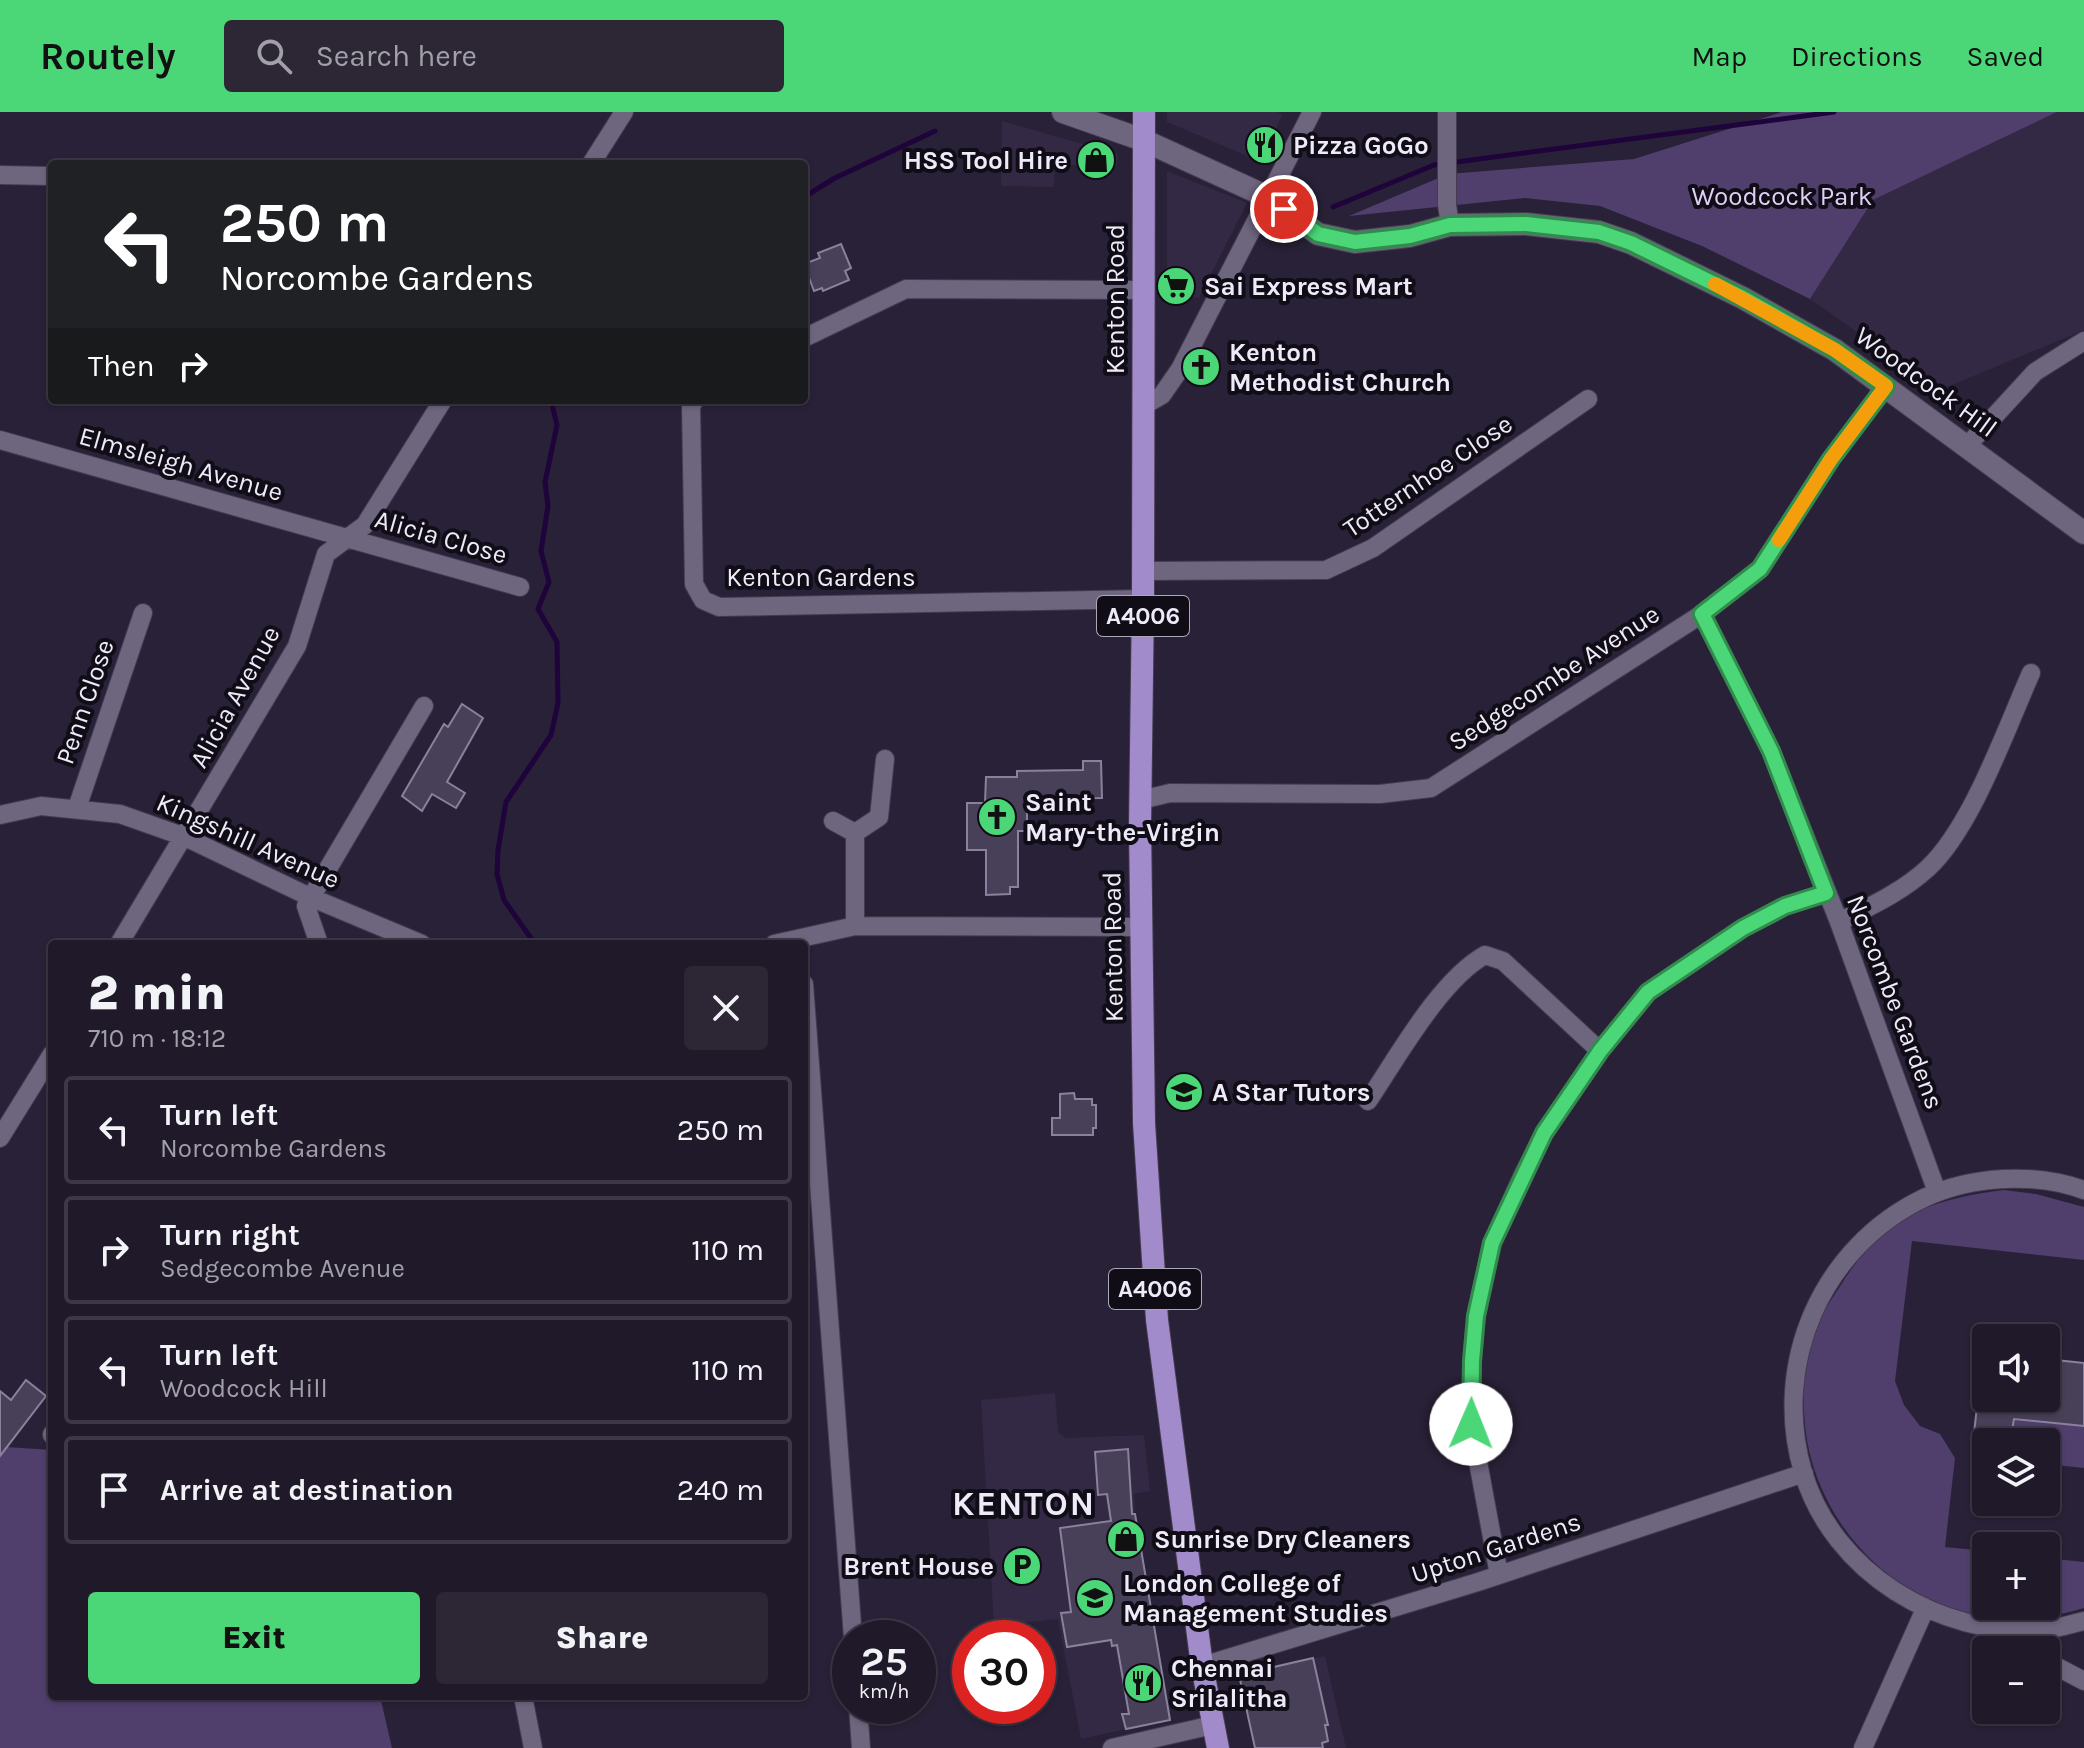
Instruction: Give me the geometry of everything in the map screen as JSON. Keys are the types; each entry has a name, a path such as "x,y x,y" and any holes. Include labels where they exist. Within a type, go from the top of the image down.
{"main road":[{"name":"A4006","path":"1143,140 1144,112"},
{"name":"Kenton Road","path":"1143,140 1141,927 1144,1123 1157,1320 1202,1666 1218,1748"}],"street":[{"path":"594,160 624,112"},
{"name":"Woodcock Hill","path":"1063,112 1143,140 1270,198 1318,234 1355,242 1410,236 1450,225 1526,224 1599,232 1631,243 1835,350 2084,533"},
{"path":"1143,406 1162,395 1180,369 1312,112"},
{"path":"1447,112 1447,205 1450,225"},
{"path":"0,175 48,176"},
{"path":"808,336 906,289 1144,290"},
{"path":"1966,447 2035,372 2084,341"},
{"name":"Sedgecombe Avenue","path":"1141,800 1170,793 1380,794 1431,788 1702,614 1760,569 1831,459 1886,386"},
{"name":"Totternhoe Close","path":"1143,571 1326,570 1373,548 1588,399"},
{"name":"Alicia Avenue","path":"121,940 297,646 326,554 365,525 441,404"},
{"name":"Kenton Gardens","path":"692,404 694,584 703,600 719,607 1143,599"},
{"name":"Elmsleigh Avenue","path":"0,440 349,537"},
{"name":"Alicia Close","path":"349,537 520,587"},
{"name":"Penn Close","path":"77,808 143,613"},
{"name":"Norcombe Gardens","path":"1702,614 1771,751 1839,922 1937,1192"},
{"path":"1839,922 1900,890 1930,866 1953,838 1974,800 2031,673"},
{"path":"318,940 306,906 310,897 424,706"},
{"path":"855,833 879,817 885,759"},
{"name":"Kingshill Avenue","path":"0,815 41,806 120,814 185,837 310,897 412,940"},
{"path":"833,821 855,833"},
{"path":"855,833 855,926"},
{"path":"1499,1575 1471,1424 1472,1361 1476,1316 1492,1243 1523,1175 1544,1133 1600,1051 1648,992 1743,928 1785,906 1826,893"},
{"path":"805,940 855,926 1141,927"},
{"path":"1368,1101 1450,983 1471,962 1485,955 1503,961 1600,1051"},
{"path":"808,1037 852,1620"},
{"path":"0,1138 48,1060"},
{"path":"2084,1190 2047,1180 1971,1183 1937,1192 1893,1215 1862,1241 1838,1268 1811,1313 1802,1338 1792,1400 1804,1473 1822,1513 1862,1566 1894,1591 1925,1609 1967,1623 2006,1629 2045,1630 2084,1621"},
{"name":"Upton Gardens","path":"1202,1666 1499,1575 1804,1473"},
{"path":"1863,1748 1925,1609"},
{"path":"2006,1629 2010,1636"},
{"path":"2060,1668 2084,1681"},
{"path":"524,1700 533,1748"},
{"path":"859,1724 861,1748"},
{"path":"1112,1748 1213,1725"}],"shaded area":[{"path":"1167,112 1282,114 1264,163 1167,122"},
{"path":"2057,112 2084,112 2084,330 1940,390 1810,299 1873,200"},
{"path":"1002,121 1118,154 1117,165 1055,165 1054,187 1001,186"},
{"path":"1167,171 1247,203 1199,298 1167,292"},
{"path":"1055,1393 1058,1432 1066,1438 1144,1435 1150,1491 1134,1494 1135,1514 1163,1721 1081,1739 1058,1619 994,1620 981,1400"},
{"path":"1325,1656 1346,1748 1255,1748 1239,1675"}],"green space":[{"name":"Woodcock Park","path":"1782,112 2057,112 1873,200 1810,299 1702,246 1600,206 1525,198 1349,216 1448,174 1634,159"},
{"path":"2004,1190 2036,1194 2084,1207 2084,1260 1912,1241 1895,1381 1904,1405 1920,1426 1940,1434 1955,1458 1945,1547 1972,1550 1972,1614 1945,1607 1909,1589 1877,1565 1850,1536 1828,1502 1813,1466 1805,1426 1803,1383 1807,1351 1813,1334 1846,1277 1863,1255 1904,1219 1927,1207"},
{"path":"2014,1419 2084,1426 2084,1468 2060,1465 2060,1428 2012,1428"},
{"path":"0,1444 48,1450 48,1700 381,1700 392,1748 0,1748"},
{"path":"2060,1559 2084,1562 2084,1608 2060,1614"}],"building":[{"path":"841,244 851,268 845,271 849,280 823,291 822,288 814,291 808,275 808,262 820,258 818,253"},
{"path":"462,704 483,718 447,782 465,793 456,808 432,794 422,811 402,796 444,724 448,727"},
{"name":"Saint Mary-the-Virgin","path":"1083,761 1101,761 1102,798 1027,799 1027,831 1018,831 1018,887 1010,887 1010,894 986,895 986,850 967,850 967,803 985,803 986,777 1017,777 1017,771 1083,770"},
{"path":"1074,1093 1075,1099 1092,1099 1092,1105 1096,1105 1093,1135 1052,1135 1052,1118 1060,1118 1060,1094"},
{"path":"2060,1360 2084,1363 2084,1426 2014,1419 2012,1428 1975,1428 1976,1412 2060,1412"},
{"path":"26,1380 46,1396 0,1456 0,1391 11,1400"},
{"path":"1128,1449 1132,1514 1135,1514 1170,1720 1126,1729 1122,1714 1129,1714 1117,1645 1112,1646 1111,1640 1067,1647 1061,1613 1071,1612 1060,1528 1111,1521 1107,1494 1098,1495 1095,1452"},
{"path":"1313,1658 1328,1725 1325,1725 1328,1741 1322,1743 1323,1748 1255,1748 1239,1675"}],"waterway":[{"path":"1333,207 1434,165 1834,112"},
{"path":"808,195 835,178 935,131"},
{"path":"532,940 504,900 497,874 506,802 551,735 558,703 557,642 538,609 549,582 541,551 548,506 545,482 557,425 552,404"}],"slow traffic":[{"path":"1715,284 1835,350 1886,386 1831,459 1779,540"}],"place":[{"name":"Pizza GoGo","path":"1265,145"},
{"name":"HSS Tool Hire","path":"1096,160"},
{"name":"Sai Express Mart","path":"1176,286"},
{"name":"Kenton Methodist Church","path":"1201,367"},
{"name":"Saint Mary-the-Virgin","path":"997,817"},
{"name":"A Star Tutors","path":"1184,1092"},
{"name":"Sunrise Dry Cleaners","path":"1126,1539"},
{"name":"Brent House","path":"1022,1566"},
{"name":"London College of Management Studies","path":"1095,1598"},
{"name":"Chennai Srilalitha","path":"1143,1683"}],"district":[{"name":"KENTON","path":"1024,1504"}],"route":[{"path":"1284,209 1318,234 1355,242 1410,236 1450,225 1526,224 1599,232 1631,243 1743,298 1835,350 1886,386 1831,459 1760,569 1702,614 1771,751 1826,893 1785,906 1743,928 1648,992 1600,1051 1544,1133 1492,1243 1476,1316 1471,1424"}]}
